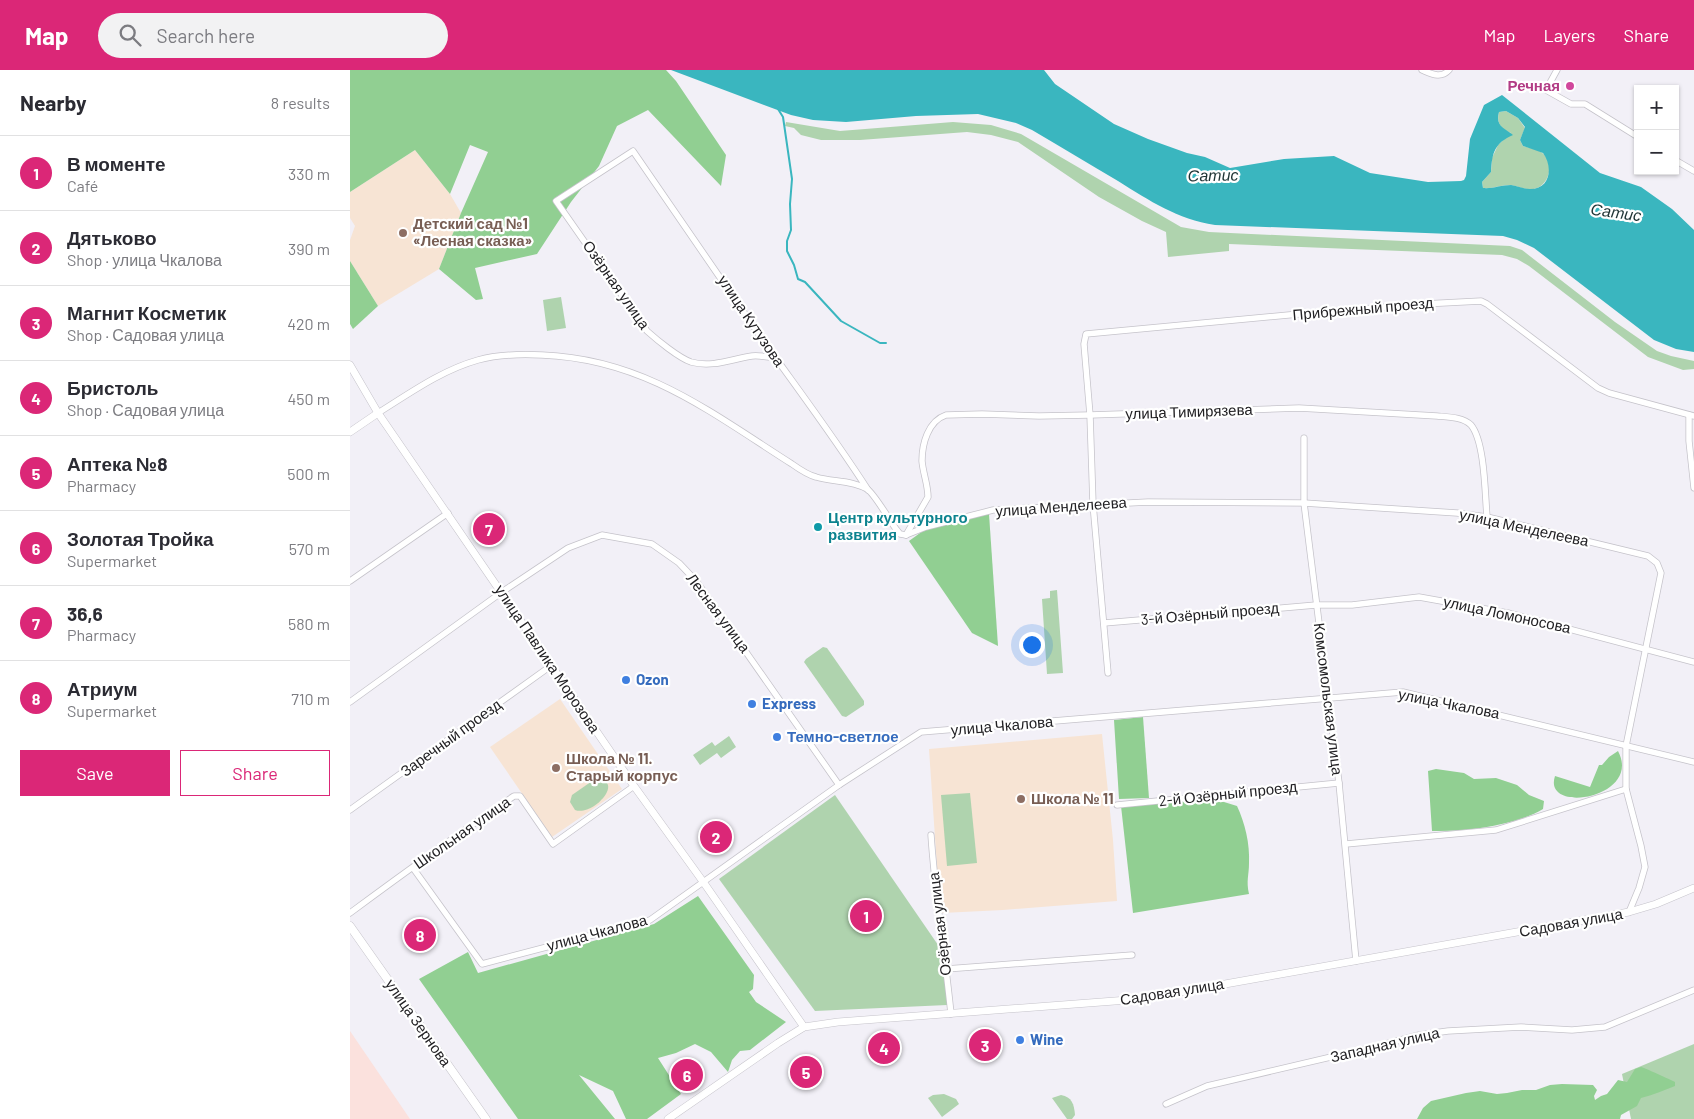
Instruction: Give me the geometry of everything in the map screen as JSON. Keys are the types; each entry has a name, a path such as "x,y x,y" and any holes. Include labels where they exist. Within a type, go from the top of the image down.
{"main road":[{"name":"улица Зернова","path":"350,926 486,1119"}],"street":[{"path":"1422,70 1439,76 1444,75 1449,70"},
{"path":"1557,70 1546,90 1572,104 1585,104 1634,135"},
{"name":"Озёрная улица","path":"634,151 556,201 647,331 660,342 690,362 709,364 753,356 775,358"},
{"name":"улица Кутузова","path":"634,151 775,358 851,463 868,490"},
{"path":"1679,162 1694,171"},
{"name":"Прибрежный проезд","path":"1090,415 1084,344 1086,334 1475,300 1487,304 1598,388 1609,393 1692,416 1689,441 1694,488"},
{"path":"350,432 430,380 476,360 492,356 530,354 568,356 606,364 640,375 721,417 815,477 846,482 868,490 896,530 900,534 906,535"},
{"name":"улица Павлика Морозова","path":"350,365 378,413 634,786 804,1027"},
{"name":"улица Тимирязева","path":"906,535 928,497 922,461 928,430 941,417 982,414 1039,416 1300,408 1460,419 1471,425 1480,446 1486,518"},
{"path":"1090,415 1093,504 1108,673"},
{"name":"Комсомольская улица","path":"1304,438 1304,503 1339,782 1356,961"},
{"name":"улица Менделеева","path":"906,535 926,527 993,510 1093,504 1206,501 1304,503 1457,513 1648,556 1657,563 1661,573 1626,746 1626,789 1645,867 1629,912"},
{"path":"350,581 448,513"},
{"name":"Лесная улица","path":"350,702 502,592 568,548 602,536 652,544 679,563 697,582 839,785"},
{"name":"улица Ломоносова","path":"1316,605 1352,605 1420,597 1508,613 1694,662"},
{"name":"3-й Озёрный проезд","path":"1104,623 1316,605"},
{"name":"Заречный проезд","path":"350,810 552,665"},
{"name":"улица Чкалова","path":"413,868 482,964 650,920 839,785 922,732 1403,692 1694,762"},
{"name":"2-й Озёрный проезд","path":"1117,805 1339,782"},
{"name":"Школьная улица","path":"350,913 413,868 434,850 514,796 520,796 553,844 634,786"},
{"path":"1346,844 1496,830 1626,789"},
{"name":"Озёрная улица","path":"931,835 938,921 951,1014"},
{"name":"Садовая улица","path":"668,1119 804,1027 838,1022 1140,999 1629,912 1656,904 1694,888"},
{"path":"946,968 1132,955"},
{"name":"Западная улица","path":"1166,1104 1207,1086 1419,1035 1448,1031 1521,1028 1597,1029 1694,990"}],"shaded area":[{"name":"Детский сад №1 «Лесная сказка»","path":"415,150 450,194 461,213 439,269 378,306 350,261 350,240 355,226 350,218 350,192"},
{"name":"Школа № 11. Старый корпус","path":"560,699 622,789 552,837 490,747"},
{"name":"Школа № 11","path":"1102,734 1117,901 942,913 929,749"},
{"path":"350,1031 410,1119 350,1119"}],"green space":[{"path":"350,70 666,70 676,81 726,155 721,186 648,110 617,126 599,166 571,202 537,254 475,268 483,299 476,300 439,269 488,152 470,145 450,194 415,150 350,192"},
{"path":"1506,111 1518,118 1525,128 1520,140 1523,146 1541,152 1548,161 1548,176 1542,185 1537,188 1527,189 1510,185 1483,188 1482,182 1491,172 1492,158 1498,145 1511,133 1504,130 1499,122 1499,112"},
{"path":"786,122 840,131 953,122 991,125 1021,134 1181,227 1209,232 1510,246 1522,250 1615,322 1657,351 1694,361 1694,369 1683,370 1648,357 1529,266 1517,259 1502,255 1229,244 1229,251 1168,257 1166,232 1099,197 1018,142 991,135 967,132 860,140 821,140 801,135 794,128 785,126"},
{"path":"350,261 378,306 353,329 350,324"},
{"path":"561,297 566,328 547,331 543,300"},
{"path":"989,514 998,646 972,633 909,541 927,528"},
{"path":"1057,590 1063,673 1047,674 1042,599 1050,598 1050,591"},
{"path":"823,647 827,648 864,701 864,705 846,717 842,716 804,662"},
{"path":"1143,717 1149,798 1119,799 1114,720"},
{"path":"729,736 736,747 721,758 717,753 700,765 693,755 712,742 715,746"},
{"path":"1618,751 1622,767 1617,780 1606,790 1591,796 1576,798 1563,795 1555,788 1555,776 1590,787 1599,765 1602,765"},
{"path":"1436,769 1464,773 1474,779 1496,778 1517,785 1529,795 1544,801 1543,809 1518,820 1489,827 1432,831 1428,771"},
{"path":"595,779 604,781 608,785 604,797 590,808 582,811 575,810 570,802 572,795"},
{"path":"970,793 977,863 947,866 941,795"},
{"path":"835,795 947,958 947,1005 815,1011 719,879"},
{"path":"1179,800 1224,802 1237,806 1245,826 1248,841 1249,894 1133,913 1121,806"},
{"path":"698,896 754,975 753,989 749,992 756,1002 786,1022 750,1050 740,1051 732,1060 728,1072 711,1052 695,1044 676,1053 658,1058 681,1094 647,1119 626,1119 613,1091 579,1075 615,1119 518,1119 419,979 468,952 478,973 654,924"},
{"path":"1694,1044 1694,1119 1631,1119 1622,1074"},
{"path":"1641,1067 1675,1082 1675,1086 1641,1098 1637,1106 1621,1115 1620,1119 1417,1119 1423,1108 1431,1101 1480,1091 1497,1094 1536,1090 1550,1085 1593,1085 1597,1090 1594,1096 1595,1100 1607,1094 1618,1080 1627,1082 1635,1069"},
{"path":"944,1094 956,1099 959,1104 942,1117 928,1098 933,1095"},
{"path":"1061,1095 1068,1097 1073,1104 1075,1115 1072,1119 1067,1119 1052,1098"}],"water":[{"name":"Сатис","path":"671,70 1044,70 1055,84 1114,124 1148,139 1187,153 1205,157 1230,168 1284,159 1334,156 1370,173 1428,182 1464,180 1470,139 1484,105 1502,95 1600,173 1641,187 1672,209 1694,230 1694,352 1676,349 1654,340 1534,248 1503,236 1215,225 1176,214 1164,208 1032,130 1016,123 978,114 916,116 846,122 813,120 791,115","holes":["1506,111 1518,118 1525,127 1520,140 1523,146 1543,153 1546,158 1549,170 1546,181 1537,188 1530,189 1511,185 1483,188 1482,182 1491,172 1492,159 1498,145 1513,135 1499,124 1499,112"]}],"waterway":[{"path":"778,109 783,117 792,179 790,204 791,230 787,241 787,251 798,279 805,282 841,321 880,343 886,343"}],"place":[{"name":"Речная","path":"1570,86"},
{"name":"Детский сад №1 «Лесная сказка»","path":"403,233"},
{"name":"Центр культурного развития","path":"818,527"},
{"name":"36,6","path":"489,529"},
{"name":"Ozon","path":"626,680"},
{"name":"Express","path":"752,704"},
{"name":"Темно-светлое","path":"777,737"},
{"name":"Школа № 11. Старый корпус","path":"556,768"},
{"name":"Школа № 11","path":"1021,799"},
{"name":"Дятьково","path":"716,837"},
{"name":"В моменте","path":"866,916"},
{"name":"Атриум","path":"420,935"},
{"name":"Wine","path":"1020,1040"},
{"name":"Магнит Косметик","path":"985,1045"},
{"name":"Бристоль","path":"884,1048"},
{"name":"Аптека №8","path":"806,1072"},
{"name":"Золотая Тройка","path":"687,1075"}]}
